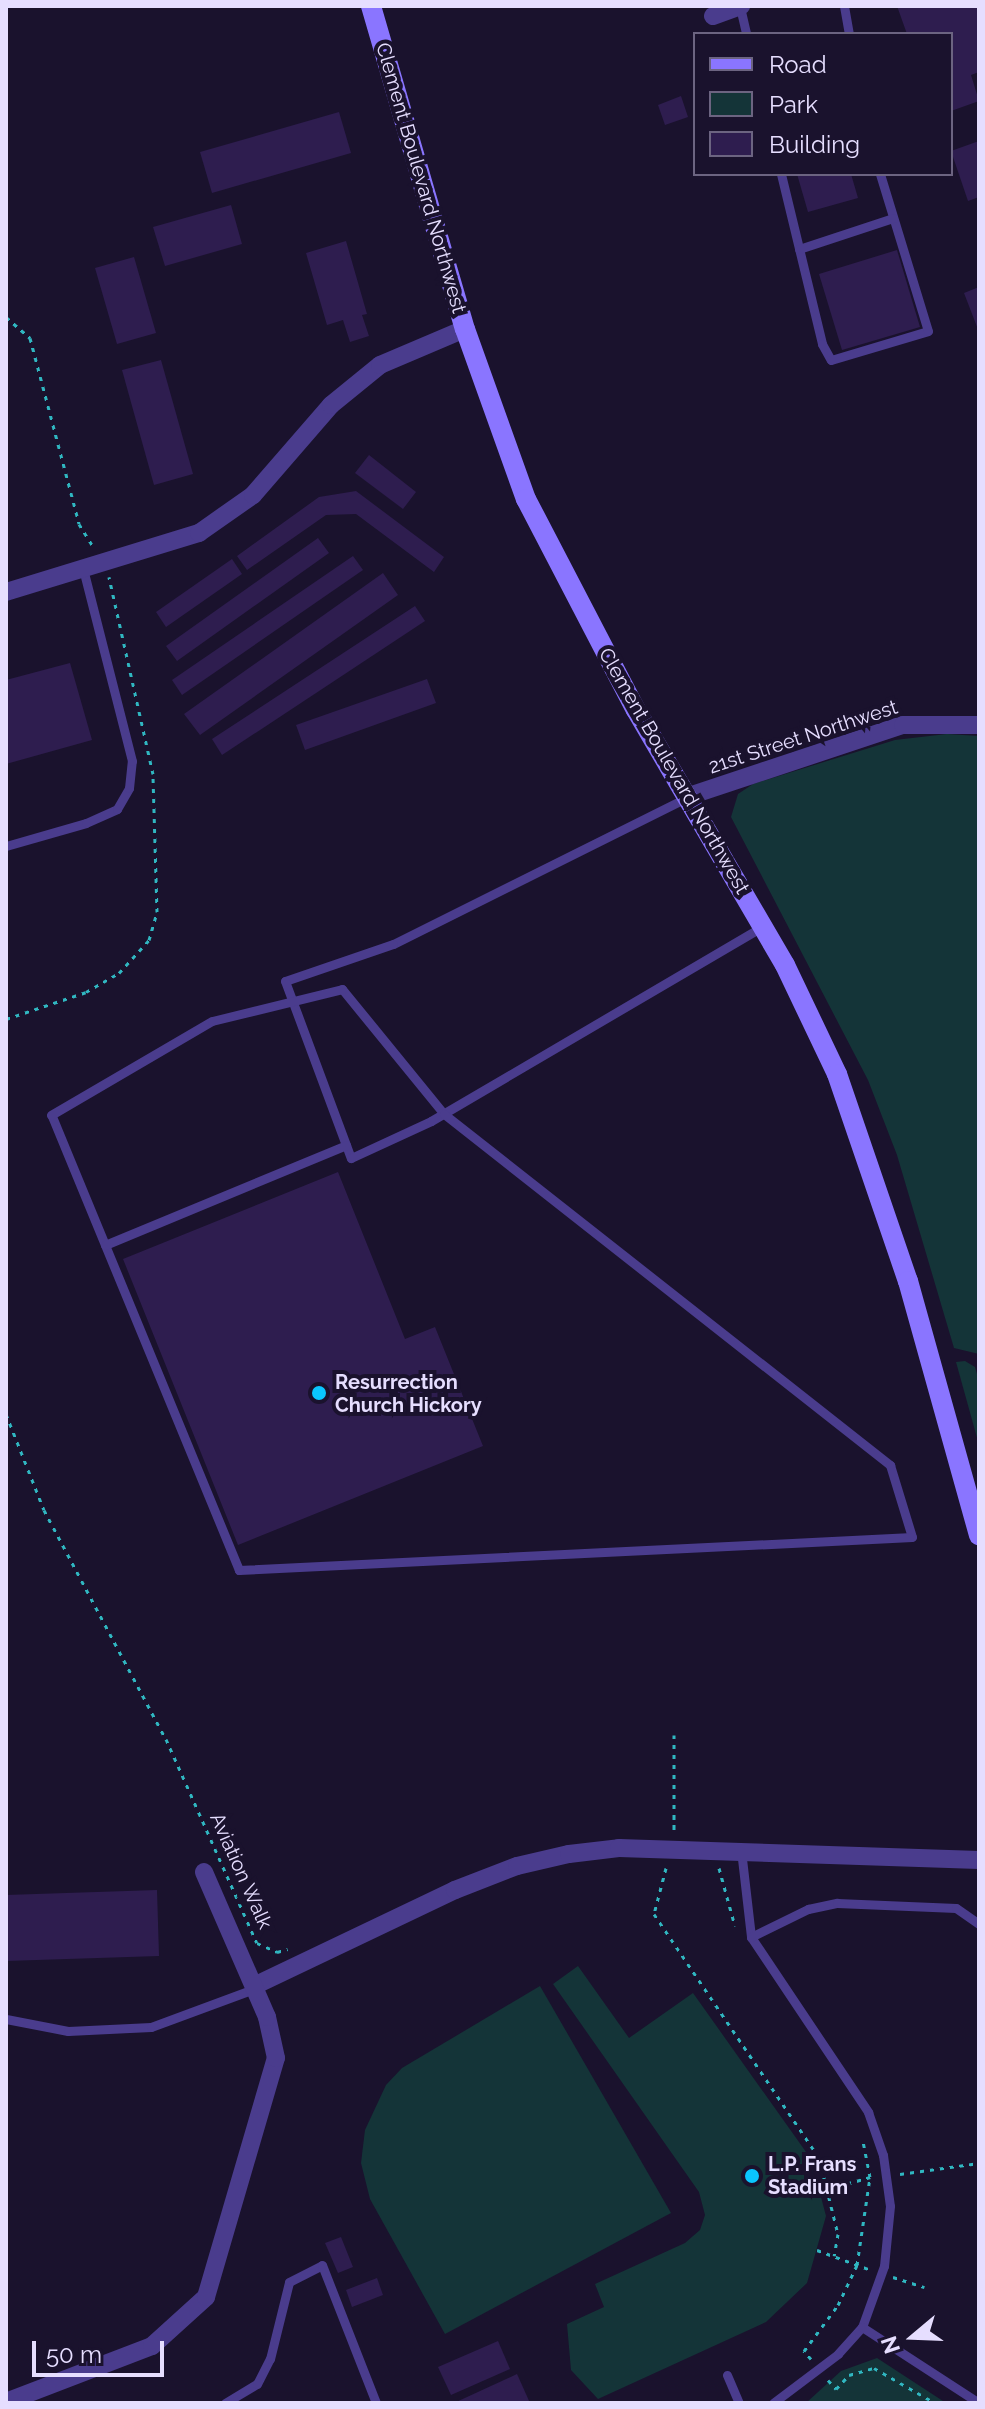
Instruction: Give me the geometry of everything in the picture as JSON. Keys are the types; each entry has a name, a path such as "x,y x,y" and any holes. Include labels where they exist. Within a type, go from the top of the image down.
{"street":[{"name":"Clement Boulevard Northwest","path":"371,6 465,329 503,441 552,555 804,1001 866,1148 979,1535"},
{"path":"713,16 740,6"},
{"path":"6,592 174,543 228,515 253,495 331,405 380,365 465,329"},
{"name":"21st Street Northwest","path":"689,796 903,725 979,725"},
{"path":"254,1987 517,1866 619,1848 979,1860"},
{"path":"6,2402 152,2346 206,2297 276,2058 254,1987 204,1872"}],"lane":[{"path":"740,6 746,32"},
{"path":"844,6 849,32"},
{"path":"781,176 822,344 831,360 913,339 928,331 881,176"},
{"path":"799,249 893,218"},
{"path":"6,846 86,823 117,809 129,788 132,761 83,569"},
{"path":"689,796 393,944 285,981 351,1158 444,1114 763,926"},
{"path":"342,989 444,1114 890,1465 912,1537 583,1549 239,1570 51,1115 212,1021 292,1001 342,989"},
{"path":"105,1245 346,1145"},
{"path":"741,1850 751,1937 852,2084 883,2155 889,2234 878,2290 862,2327 838,2354 773,2403"},
{"path":"751,1937 808,1909 837,1903 956,1908 979,1924"},
{"path":"6,2019 68,2031 151,2027 254,1987"},
{"path":"225,2403 257,2384 270,2359 289,2282 322,2265 376,2403"},
{"path":"862,2327 979,2403"},
{"path":"727,2375 739,2403"}],"path":[{"name":"Aviation Walk","path":"6,1414 44,1510 166,1739 257,1943 277,1952 292,1947"},
{"path":"661,1834 675,1834 674,1735"},
{"path":"676,1866 667,1866 654,1914 819,2158 838,2234 834,2256"},
{"path":"717,1866 724,1873 735,1926"},
{"path":"828,2189 870,2177 862,2137"},
{"path":"898,2175 979,2163"}],"green space":[{"path":"947,734 979,736 979,1354 954,1348 897,1155 868,1080 731,817 738,794 753,784 895,740"},
{"path":"965,1361 975,1367 979,1381 979,1445 956,1362"},
{"name":"L.P. Frans Stadium","path":"578,1966 629,2038 693,1993 811,2159 826,2216 807,2283 766,2322 598,2399 571,2370 567,2324 604,2307 595,2284 685,2243 700,2230 705,2215 699,2192 553,1984"},
{"path":"540,1986 671,2213 445,2334 370,2199 361,2163 365,2130 386,2085 402,2068"},
{"path":"877,2358 946,2403 806,2403 841,2371"}],"building":[{"path":"897,6 979,6 979,72 971,75 979,101 953,110 953,32 906,32"},
{"path":"681,96 688,117 665,125 658,105"},
{"path":"339,112 351,153 212,193 200,152"},
{"path":"979,141 979,197 968,201 953,150"},
{"path":"798,176 852,176 858,198 808,212"},
{"path":"231,205 242,244 165,266 153,227"},
{"path":"346,241 367,314 362,315 369,336 350,342 343,320 327,325 306,253"},
{"path":"897,250 920,327 842,350 819,274"},
{"path":"134,257 156,333 117,344 95,268"},
{"path":"979,287 979,332 964,293"},
{"path":"161,360 193,474 154,485 122,370"},
{"path":"369,455 416,492 403,509 355,473"},
{"path":"356,491 444,557 434,572 356,514 326,515 247,570 237,556 319,497"},
{"path":"318,538 329,553 177,661 166,646"},
{"path":"353,556 363,570 182,695 172,680"},
{"path":"232,559 242,574 166,627 156,612"},
{"path":"383,573 398,595 200,735 184,714"},
{"path":"415,606 425,621 222,755 212,739"},
{"path":"70,663 92,740 6,764 6,680"},
{"path":"427,679 436,703 305,750 296,725"},
{"name":"Resurrection Church Hickory","path":"338,1172 405,1339 435,1327 483,1446 238,1545 123,1259"},
{"path":"157,1890 159,1956 6,1961 6,1895"},
{"path":"341,2237 353,2267 338,2273 325,2243"},
{"path":"377,2278 383,2295 352,2307 346,2290"},
{"path":"498,2341 510,2369 451,2395 438,2367"},
{"path":"517,2374 530,2403 454,2403"}],"place":[{"name":"Resurrection Church Hickory","path":"319,1393"},
{"name":"L.P. Frans Stadium","path":"752,2176"}]}
